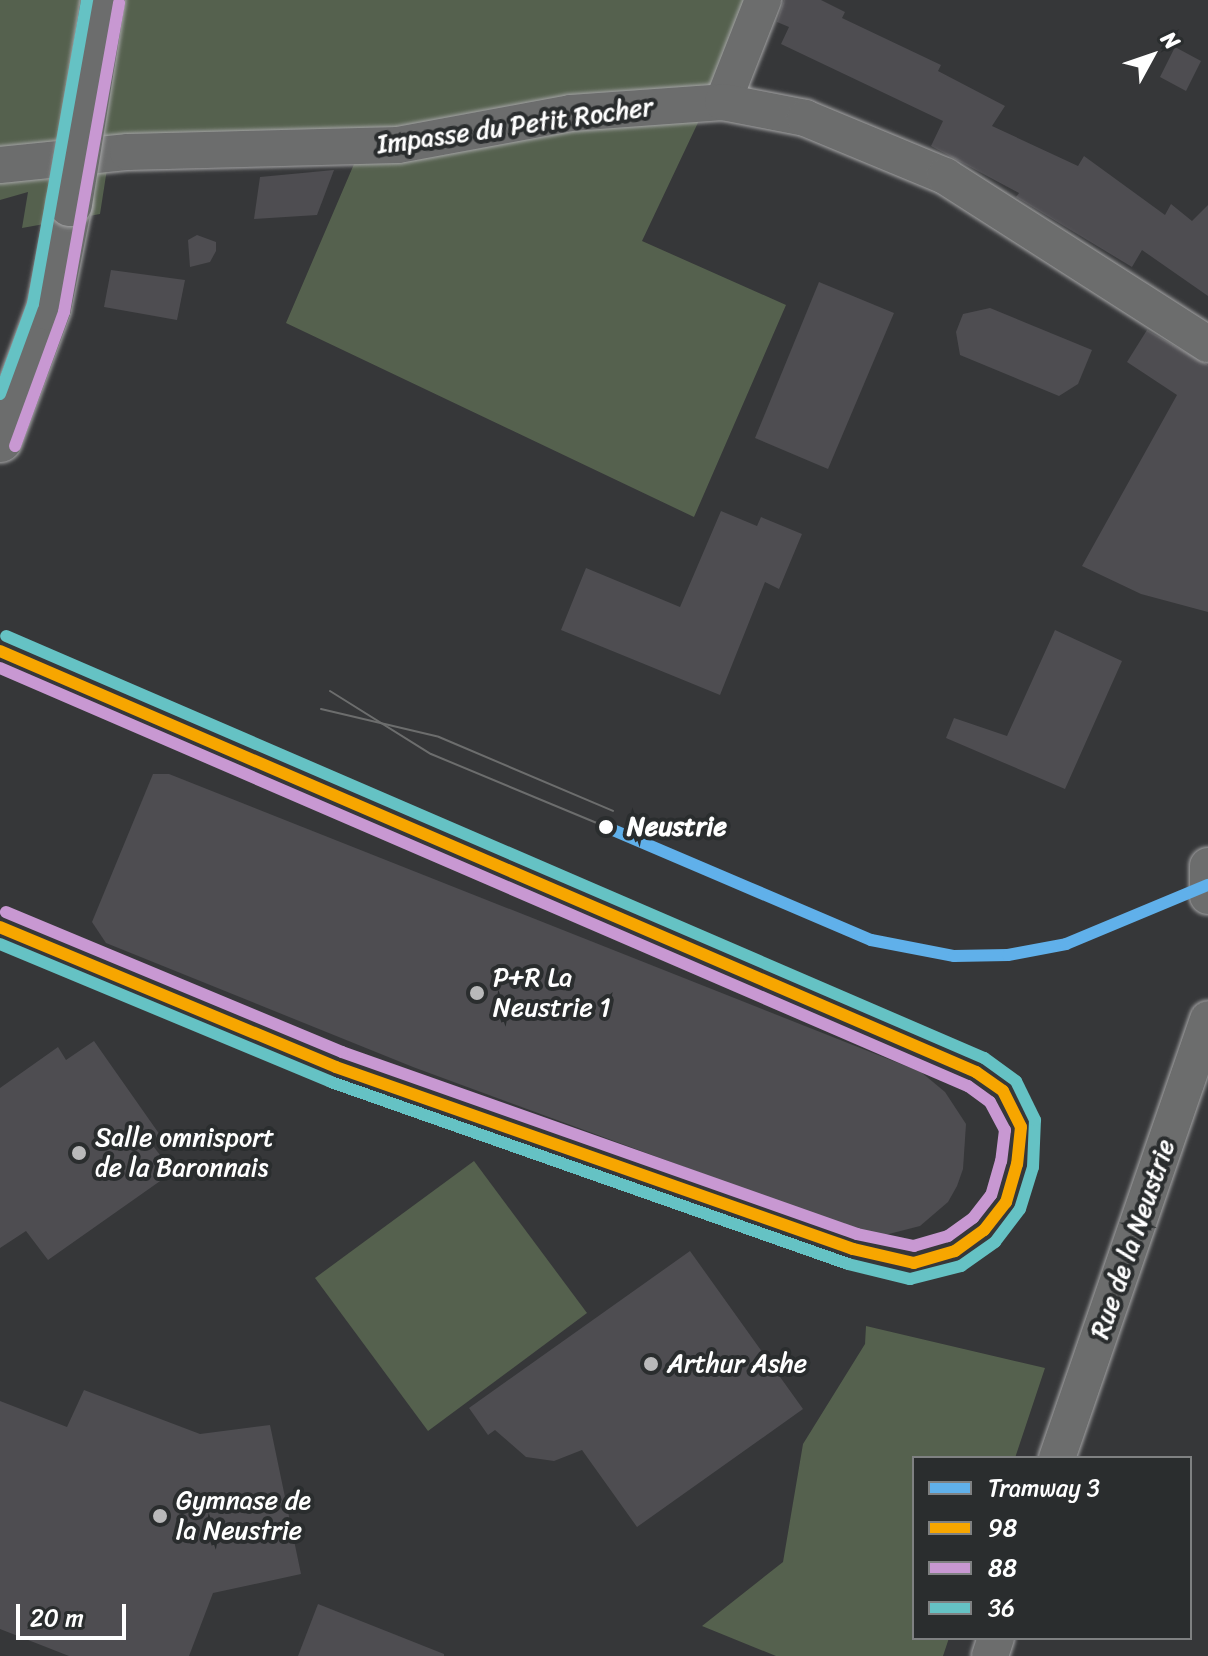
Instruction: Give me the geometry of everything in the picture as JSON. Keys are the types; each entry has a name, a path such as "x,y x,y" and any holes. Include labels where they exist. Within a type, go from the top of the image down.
{"street":[{"path":"0,440 49,308 70,204 103,0"},
{"path":"723,102 763,0"},
{"name":"Impasse du Petit Rocher","path":"0,165 128,152 398,145 571,113 723,102 805,118 945,176 1208,344"},
{"path":"1208,866 1208,896"},
{"name":"Rue de la Neustrie","path":"1058,1456 1208,1019"}],"green space":[{"path":"0,0 756,0 642,241 786,305 694,517 286,323 369,129 112,137 100,214 22,228 28,192 0,200"},
{"path":"474,1161 587,1313 428,1431 315,1278"},
{"path":"866,1326 1045,1368 1016,1456 912,1456 912,1640 948,1640 943,1656 776,1656 702,1626 783,1562 803,1444 865,1344"}],"building":[{"path":"784,0 821,0 845,12 842,18 941,65 938,71 1005,106 992,126 1078,166 1084,156 1165,215 1171,204 1192,221 1208,205 1208,296 1142,250 1132,267 1016,197 1019,193 931,146 943,121 781,44 789,27 777,22"},
{"path":"1175,47 1201,61 1186,91 1160,77"},
{"path":"334,170 317,215 254,219 260,177"},
{"path":"197,235 216,242 216,251 210,262 190,267 188,240"},
{"path":"111,270 185,280 177,320 104,307"},
{"path":"819,282 894,313 828,469 755,438"},
{"path":"990,308 1092,350 1078,384 1059,396 960,355 956,332 963,314"},
{"path":"1147,330 1208,365 1208,612 1141,594 1082,566 1177,395 1127,362"},
{"path":"721,511 757,526 761,517 802,534 779,589 765,582 720,695 561,630 586,568 680,607"},
{"path":"1055,630 1122,661 1065,789 946,738 954,718 1007,736"},
{"name":"P+R La Neustrie 1","path":"153,774 169,774 921,1072 945,1092 966,1124 963,1169 957,1186 948,1202 920,1226 881,1236 858,1231 413,1067 106,943 92,922"},
{"name":"Salle omnisport de la Baronnais","path":"94,1041 160,1135 150,1142 167,1164 158,1171 163,1179 48,1260 26,1231 0,1248 0,1088 58,1047 66,1060"},
{"name":"Arthur Ashe","path":"690,1251 803,1409 637,1527 582,1450 554,1461 526,1457 495,1430 488,1435 469,1408"},
{"name":"Gymnase de la Neustrie","path":"84,1390 200,1434 270,1425 301,1574 213,1593 189,1656 69,1656 0,1629 0,1401 67,1427"},
{"path":"318,1604 444,1654 444,1656 298,1656"}],"tram line":[{"path":"330,691 431,754 606,827"},
{"path":"321,709 439,737 613,811"},
{"name":"3","path":"606,827 871,940 954,956 1008,955 1066,944 1208,885"}],"transit line":[{"name":"36","path":"0,394 33,304 87,0"},
{"name":"88","path":"15,446 64,312 119,3"},
{"name":"36","path":"0,944 331,1082 848,1264 910,1279 961,1266 995,1242 1020,1209 1033,1167 1035,1120 1016,1081 984,1058 6,636"},
{"name":"98","path":"0,651 976,1072 1003,1091 1021,1127 1017,1164 1006,1202 984,1230 955,1251 914,1263 853,1249 336,1067 0,927"},
{"name":"88","path":"0,668 968,1086 990,1102 1005,1130 1001,1161 991,1195 973,1218 948,1236 914,1246 857,1234 342,1052 6,912"}],"place":[{"name":"Neustrie","path":"606,827"},
{"name":"P+R La Neustrie 1","path":"477,993"},
{"name":"Salle omnisport de la Baronnais","path":"79,1153"},
{"name":"Arthur Ashe","path":"651,1364"},
{"name":"Gymnase de la Neustrie","path":"160,1516"}]}
